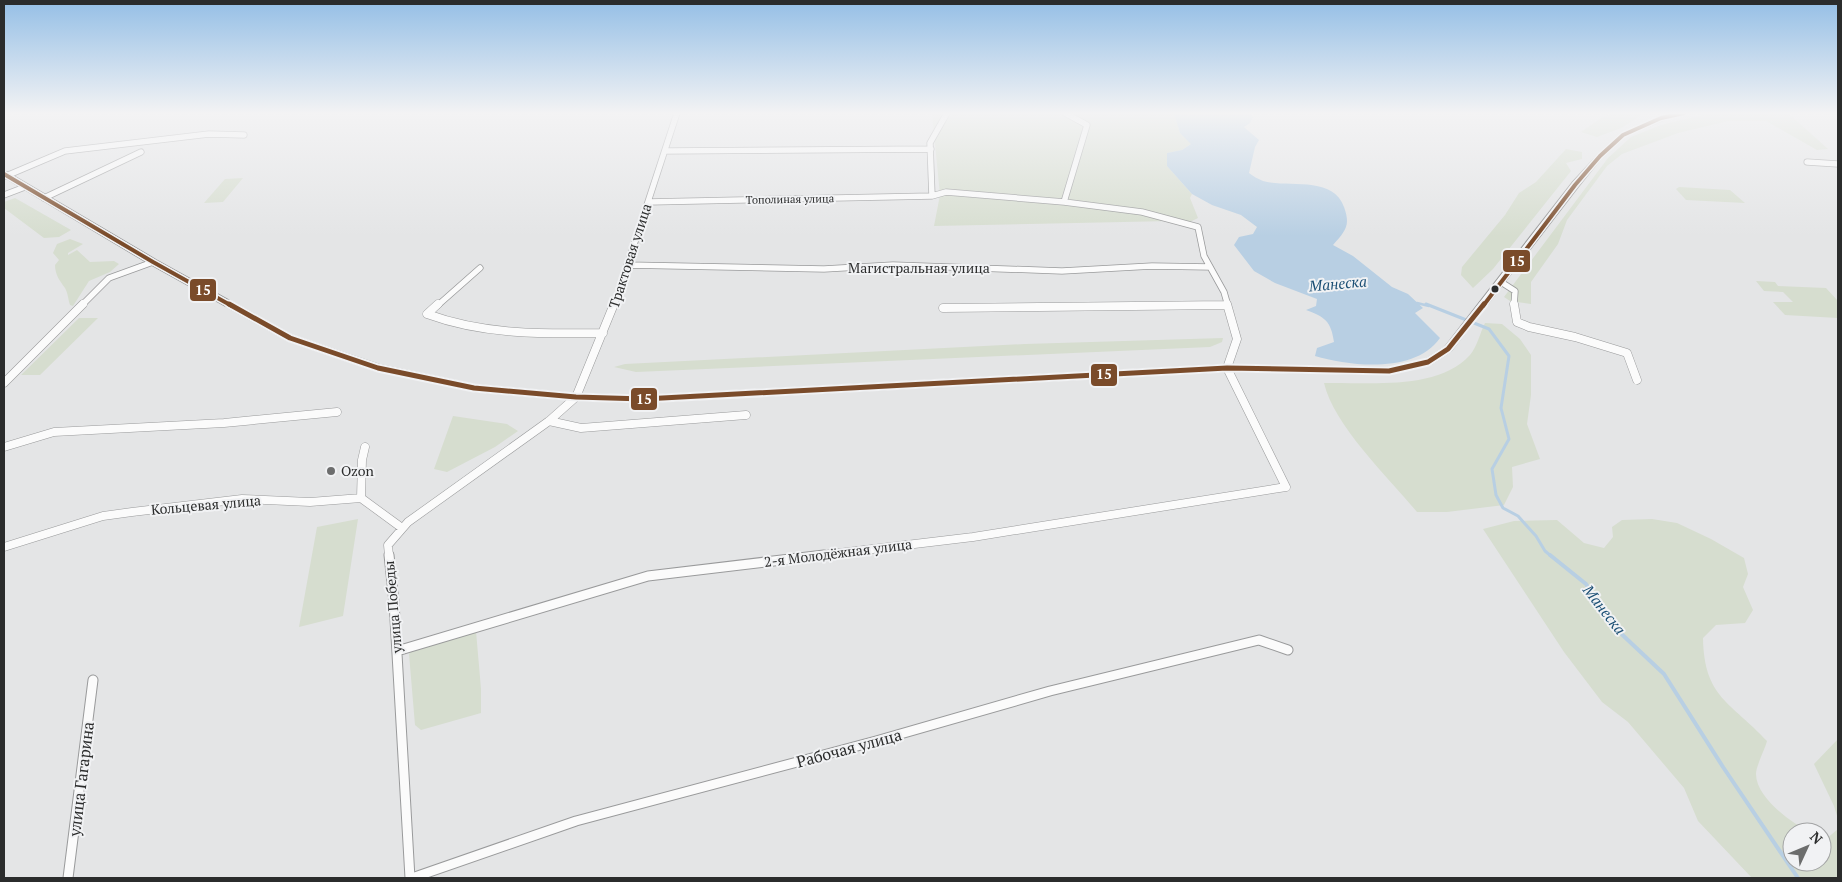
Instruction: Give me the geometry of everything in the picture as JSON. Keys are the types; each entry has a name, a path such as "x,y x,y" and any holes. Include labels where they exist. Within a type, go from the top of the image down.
{"main road":[{"path":"5,175 153,262 290,338 378,368 474,388 576,397 644,399 1227,368 1389,371 1428,362 1448,349 1461,334 1574,185 1603,154"}],"street":[{"path":"5,175 57,154"},
{"path":"44,198 136,154"},
{"name":"Трактовая улица","path":"576,397 603,333 628,265 664,154"},
{"path":"930,154 932,196"},
{"path":"1064,202 1078,154"},
{"path":"1807,162 1838,164"},
{"path":"4,195 25,187"},
{"name":"Тополиная улица","path":"648,202 932,196 946,192 1064,202 1142,212 1198,227 1204,256 1210,267"},
{"path":"4,383 109,278 153,262"},
{"name":"Магистральная улица","path":"628,265 824,269 893,265 1062,271 1152,266 1210,267"},
{"path":"1210,267 1224,292 1237,339 1227,368"},
{"path":"480,268 427,314 477,330 552,334 603,333"},
{"path":"1501,282 1515,290 1514,304 1517,322 1529,327 1574,337 1627,353 1637,380"},
{"path":"943,308 1227,305"},
{"name":"2-я Молодёжная улица","path":"397,651 648,576 972,537 1286,487 1227,368"},
{"name":"улица Победы","path":"411,878 394,602 388,545 408,522 550,421 576,397"},
{"path":"4,447 54,432 224,423 337,412"},
{"path":"550,421 581,428 746,415"},
{"path":"365,447 362,460 361,498 402,528"},
{"name":"Кольцевая улица","path":"4,547 102,516 242,499 310,502 361,498"},
{"name":"Рабочая улица","path":"411,878 576,821 876,741 1050,691 1259,640 1288,650"},
{"name":"улица Гагарина","path":"68,878 93,680"}],"shaded area":[{"path":"936,154 1167,154 1167,166 1192,194 1190,198 1198,218 1188,223 1171,221 934,226 940,195"},
{"path":"1561,154 1582,154 1582,159 1566,163 1571,171 1493,269 1473,288 1461,275 1462,267 1505,215 1519,193 1536,182"},
{"path":"1612,154 1622,154 1607,166 1567,220 1558,244 1531,282 1531,304 1510,301 1504,297"},
{"path":"243,178 223,202 204,203 225,179"},
{"path":"1679,187 1730,190 1745,203 1686,200 1676,189"},
{"path":"15,198 71,230 59,237 44,238 4,208 4,202"},
{"path":"70,239 83,244 68,253 68,255 77,250 90,262 114,261 119,264 110,272 89,281 73,306 70,305 66,290 57,275 55,265 59,260 53,253 57,244"},
{"path":"1756,281 1775,282 1778,286 1826,288 1838,301 1838,318 1785,315 1773,302 1793,302 1783,292 1764,291"},
{"path":"79,318 98,318 40,375 21,375"},
{"path":"1485,323 1502,324 1520,339 1531,355 1531,395 1527,424 1540,459 1512,467 1513,487 1504,505 1447,512 1417,512 1350,434 1339,417 1324,383 1402,382 1440,374 1456,366 1470,355 1477,344"},
{"path":"1223,338 1222,342 1210,347 636,372 614,367 625,364 1025,344"},
{"path":"453,416 507,424 518,431 495,447 447,472 434,469"},
{"path":"358,519 343,616 299,627 317,527"},
{"path":"1652,519 1677,523 1711,539 1744,558 1748,574 1743,587 1753,610 1745,623 1716,625 1703,638 1708,674 1714,687 1722,697 1767,741 1757,767 1758,783 1768,801 1793,822 1782,822 1782,872 1832,872 1832,834 1838,829 1838,878 1752,878 1698,821 1684,788 1628,722 1602,702 1564,652 1483,529 1514,521 1557,520 1584,543 1604,548 1613,537 1612,527 1622,520"},
{"path":"476,631 481,713 421,730 415,725 409,654 413,649"},
{"path":"1838,739 1838,819 1834,806 1814,764"}],"water":[{"path":"1167,154 1253,154 1249,173 1263,181 1309,185 1330,190 1338,197 1344,207 1347,219 1344,232 1333,245 1353,256 1392,287 1408,294 1423,308 1415,313 1440,338 1429,349 1416,357 1400,362 1382,364 1347,363 1315,356 1317,348 1334,342 1329,324 1318,315 1306,310 1316,306 1317,299 1275,283 1254,271 1234,245 1239,237 1253,234 1257,227 1241,215 1212,205 1192,194 1167,166"}],"waterway":[{"name":"Манеска","path":"1417,303 1429,306"},
{"name":"Манеска","path":"1426,304 1489,329 1509,356 1501,408 1509,439 1492,469 1496,495 1503,508 1518,516 1551,556"},
{"name":"Манеска","path":"1550,555 1586,584 1614,627 1664,674 1723,767 1798,878"}],"transit line":[{"name":"15","path":"4,174 153,262 290,338 378,368 474,388 576,397 644,399 1227,368 1389,371 1428,362 1448,349 1461,334 1575,185 1602,154"}],"place":[{"name":"Ozon","path":"331,471"}]}
